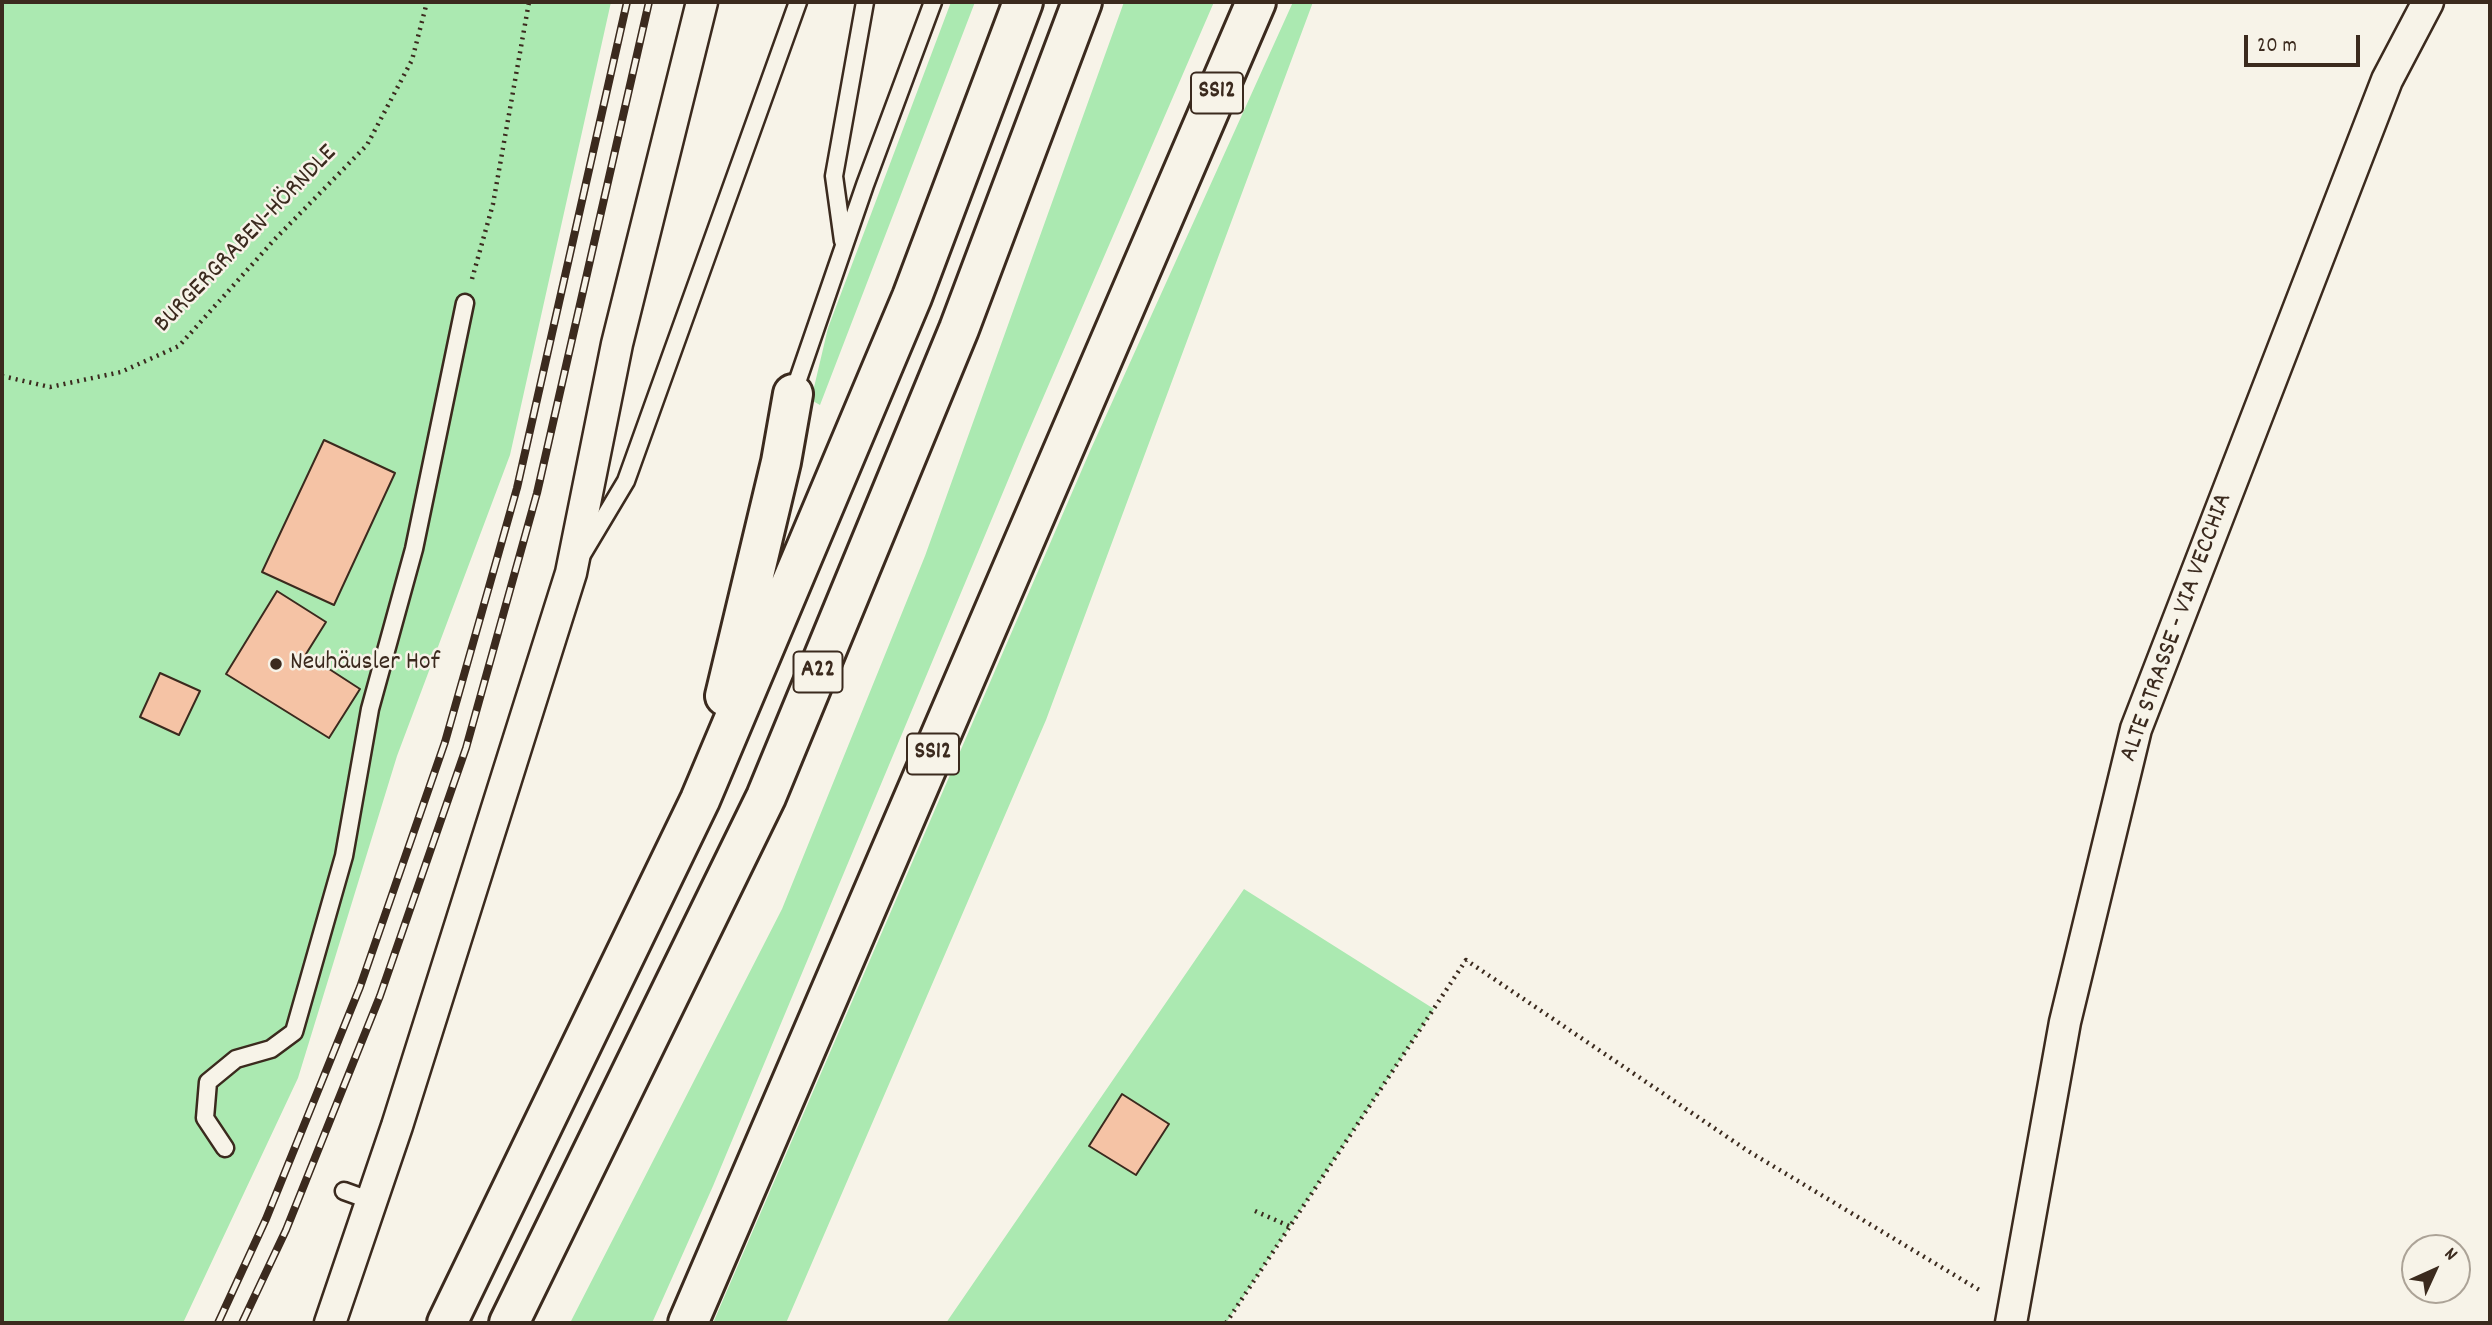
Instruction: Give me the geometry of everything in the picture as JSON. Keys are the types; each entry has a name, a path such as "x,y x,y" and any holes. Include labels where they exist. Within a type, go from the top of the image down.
{"main road":[{"name":"A22","path":"447,1323 700,800 912,297 1023,2"},
{"name":"A22","path":"509,1323 766,797 960,329 1082,2"},
{"name":"SS12","path":"688,1323 1256,2"},
{"path":"700,800 781,462 793,394"}],"street":[{"path":"330,1323 357,1195 401,1113 571,573 617,344 702,2"},
{"name":"ALTE STRASSE - VIA VECCHIA","path":"2011,1316 2065,1023 2136,729 2387,80 2428,2"}],"lane":[{"path":"571,573 626,481 798,2"},
{"path":"844,247 834,176 865,2"},
{"path":"793,394 933,2"},
{"path":"225,1148 205,1118 208,1082 236,1059 271,1049 294,1032 344,856 370,709 414,549 466,303"}],"path":[{"name":"BURGERGRABEN-HÖRNDLE","path":"2,376 50,387 121,372 178,346 275,239 367,145 412,60 427,2"},
{"path":"466,303 493,204 527,2"},
{"path":"1226,1323 1466,960 1748,1151 2011,1316"},
{"path":"1255,1211 1289,1226"}],"green space":[{"path":"2,2 611,2 510,455 397,756 298,1078 183,1323 2,1323"},
{"path":"951,2 975,2 820,405 811,400 828,328"},
{"path":"1124,2 1214,2 1024,442 713,1186 652,1323 570,1323 782,909 925,556"},
{"path":"1293,2 1313,2 1046,720 786,1323 713,1323 1090,451"},
{"path":"1244,889 1434,1009 1226,1323 946,1323"}],"building":[{"path":"324,440 395,473 334,605 262,572"},
{"name":"Neuhäusler Hof","path":"277,591 326,622 306,654 360,689 329,738 226,674"},
{"path":"160,673 200,691 179,735 140,717"},
{"path":"1122,1094 1169,1124 1136,1175 1089,1146"}],"railway":[{"path":"218,1323 266,1219 360,987 445,742 517,488 627,2"},
{"path":"242,1323 286,1230 380,996 466,748 537,493 649,2"}],"place":[{"name":"Neuhäusler Hof","path":"276,664"}]}
